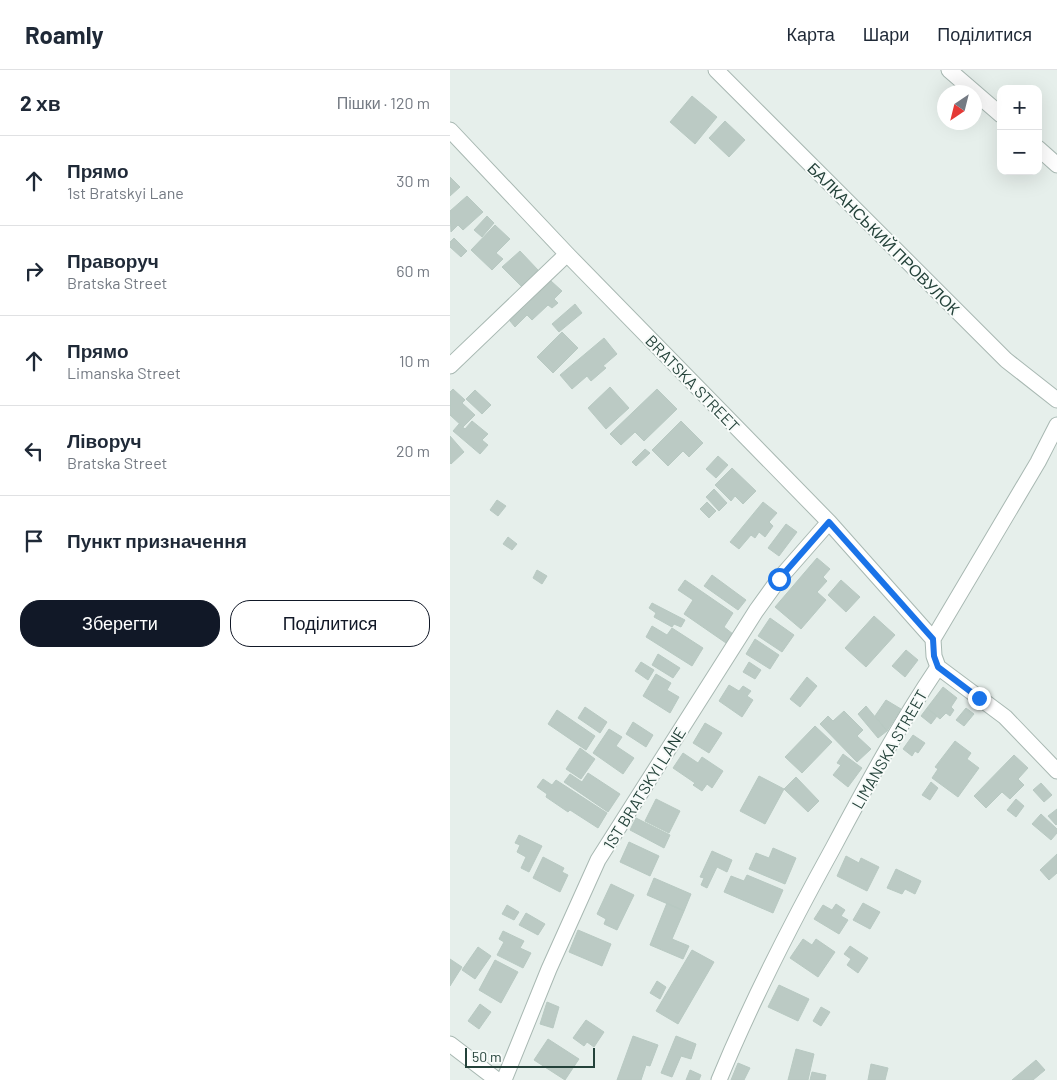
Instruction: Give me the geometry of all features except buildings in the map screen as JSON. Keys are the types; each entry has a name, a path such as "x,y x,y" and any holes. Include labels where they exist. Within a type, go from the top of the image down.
{"street":[{"name":"БАЛКАНСЬКИЙ ПРОВУЛОК","path":"716,70 1006,360 1057,400"},
{"path":"949,70 997,112"},
{"name":"BRATSKA STREET","path":"450,130 567,254 829,522 933,639"},
{"path":"1042,152 1057,165"},
{"path":"450,366 567,254"},
{"path":"1057,425 1024,486 933,639 934,656 938,667 1005,717 1057,772"},
{"name":"1ST BRATSKYI LANE","path":"504,1080 548,969 598,860 761,603 779,579 829,522"},
{"name":"LIMANSKA STREET","path":"719,1080 758,990 816,878 922,690 938,667"},
{"path":"450,1044 496,1080"}],"route":[{"path":"779,579 829,522 933,639 932,648 938,667 979,698"}]}
